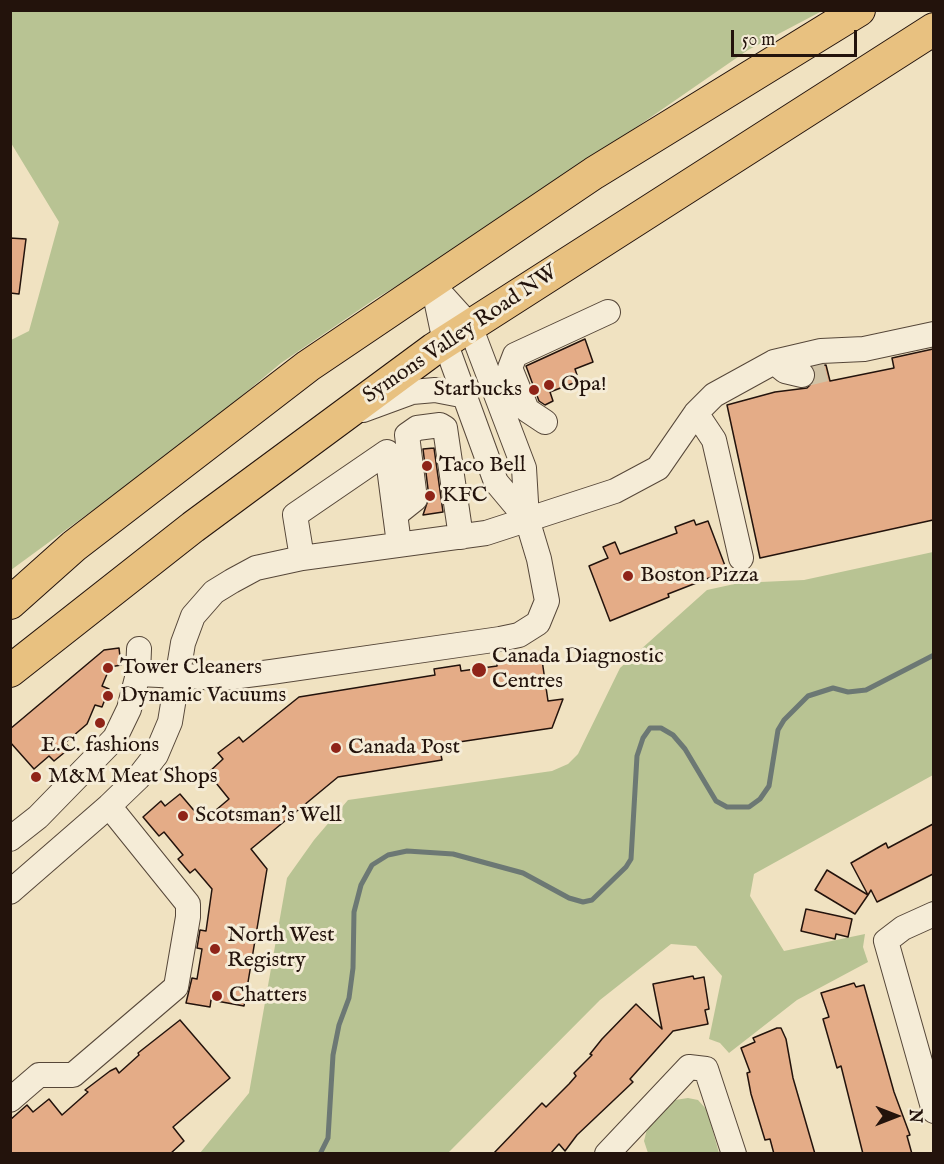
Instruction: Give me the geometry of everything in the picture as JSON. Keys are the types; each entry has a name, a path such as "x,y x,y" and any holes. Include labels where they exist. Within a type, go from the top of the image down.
{"main road":[{"path":"10,603 74,546 308,366 594,173 859,10"},
{"name":"Symons Valley Road NW","path":"10,671 193,527 457,334 933,29"},
{"path":"10,585 74,546"}],"street":[{"path":"138,674 235,676 519,635 538,623 547,601 539,559 527,519 524,468 432,284"},
{"path":"545,422 527,411 510,368 515,355 608,312"},
{"path":"457,334 466,396 496,482 527,519"},
{"path":"10,892 109,806 138,778 156,754 170,722 183,643 193,616 214,592 256,568 302,558 486,533 615,491 658,468 696,413 714,395 774,362 822,351 864,349 933,334"},
{"path":"827,369 838,359 843,350"},
{"path":"774,362 785,371 802,375"},
{"path":"339,419 412,392 435,390 466,396"},
{"path":"696,413 714,440 741,558"},
{"path":"302,558 296,515 387,452 417,428 440,425 445,428 461,537"},
{"path":"395,515 415,499 407,435"},
{"path":"387,452 399,544"},
{"path":"36,871 10,840 38,817 115,738 129,709 138,674 139,649"},
{"path":"10,1100 39,1075 73,1075 176,987 188,917 188,904 109,806"},
{"path":"933,914 903,928 886,941 933,1111"},
{"path":"618,1150 689,1067 706,1069 734,1154"}],"green space":[{"path":"10,11 822,11 748,50 473,240 375,299 281,363 190,439 11,570 11,340 29,331 59,222 11,143"},
{"path":"933,552 933,775 754,874 750,896 784,951 865,934 863,947 868,962 797,1000 729,1053 720,1043 709,1039 722,976 696,946 671,944 600,1000 448,1153 200,1153 249,1093 287,878 314,840 348,800 552,771 568,764 578,754 620,668 707,590 739,583 804,580"},
{"path":"688,1098 698,1100 707,1110 719,1153 648,1153 644,1141 647,1129 675,1100"}],"building":[{"path":"10,238 26,239 19,294 10,293"},
{"path":"585,339 593,362 575,369 579,381 550,392 553,401 545,405 539,401 526,366"},
{"path":"933,349 933,520 760,558 727,405 775,392 807,388 816,379 814,367 826,365 830,381 894,368 892,358"},
{"path":"434,448 443,512 423,515 429,497 423,449"},
{"path":"694,520 696,525 708,521 727,571 668,594 669,597 610,621 589,566 608,558 603,547 615,542 620,554 677,533 675,527"},
{"path":"119,648 121,665 110,667 102,686 109,689 102,707 95,705 87,724 65,743 70,748 54,761 49,756 34,769 10,742 10,729 104,650"},
{"path":"522,656 523,661 542,660 548,701 563,699 552,728 439,745 442,760 338,777 251,849 267,869 244,1006 211,1000 210,1007 186,1003 192,978 197,979 202,949 197,948 200,930 206,931 212,889 195,869 190,873 178,859 183,855 164,832 159,836 143,817 161,801 165,806 180,794 203,821 229,799 208,773 223,759 218,753 239,737 243,742 299,697 435,675 434,669 460,665 461,671 497,666 497,660"},
{"path":"933,824 933,874 877,902 871,890 868,895 851,863 886,843 888,848"},
{"path":"827,870 868,895 855,914 815,890"},
{"path":"806,909 852,919 848,937 836,934 835,939 801,931"},
{"path":"693,976 694,979 704,977 709,1009 705,1010 708,1024 673,1031 630,1079 633,1082 577,1135 565,1151 559,1144 550,1154 493,1154 542,1103 546,1107 569,1084 576,1076 574,1073 592,1055 590,1054 602,1039 636,1004 662,1029 653,984"},
{"path":"854,983 856,987 864,985 894,1092 910,1135 907,1136 912,1154 863,1154 841,1066 837,1068 823,1019 829,1017 821,993"},
{"path":"180,1020 230,1078 173,1127 184,1141 170,1154 10,1154 10,1120 27,1105 33,1112 49,1099 62,1115 88,1092 85,1090 116,1068 119,1073 139,1055 138,1053"},
{"path":"781,1028 786,1039 793,1078 815,1154 774,1154 770,1139 765,1140 751,1094 747,1073 750,1072 741,1048 755,1042 753,1038"}],"waterway":[{"path":"320,1154 328,1138 333,1055 339,1025 349,998 353,968 354,912 361,885 372,865 388,855 407,851 453,854 523,873 569,898 583,902 592,900 626,867 631,859 637,756 643,738 650,728 661,728 673,735 685,749 716,801 727,807 749,807 760,799 769,786 778,730 784,720 808,696 833,688 848,692 866,690 934,655"}],"tunnel":[{"path":"802,375 827,369"}],"place":[{"name":"Opa!","path":"549,385"},
{"name":"Starbucks","path":"534,390"},
{"name":"Taco Bell","path":"427,466"},
{"name":"KFC","path":"430,496"},
{"name":"Boston Pizza","path":"628,576"},
{"name":"Tower Cleaners","path":"108,668"},
{"name":"Canada Diagnostic Centres","path":"479,670"},
{"name":"Dynamic Vacuums","path":"108,696"},
{"name":"E.C. fashions","path":"100,723"},
{"name":"Canada Post","path":"336,748"},
{"name":"M&M Meat Shops","path":"36,777"},
{"name":"Scotsman's Well","path":"183,816"},
{"name":"North West Registry","path":"215,949"},
{"name":"Chatters","path":"217,996"}]}
